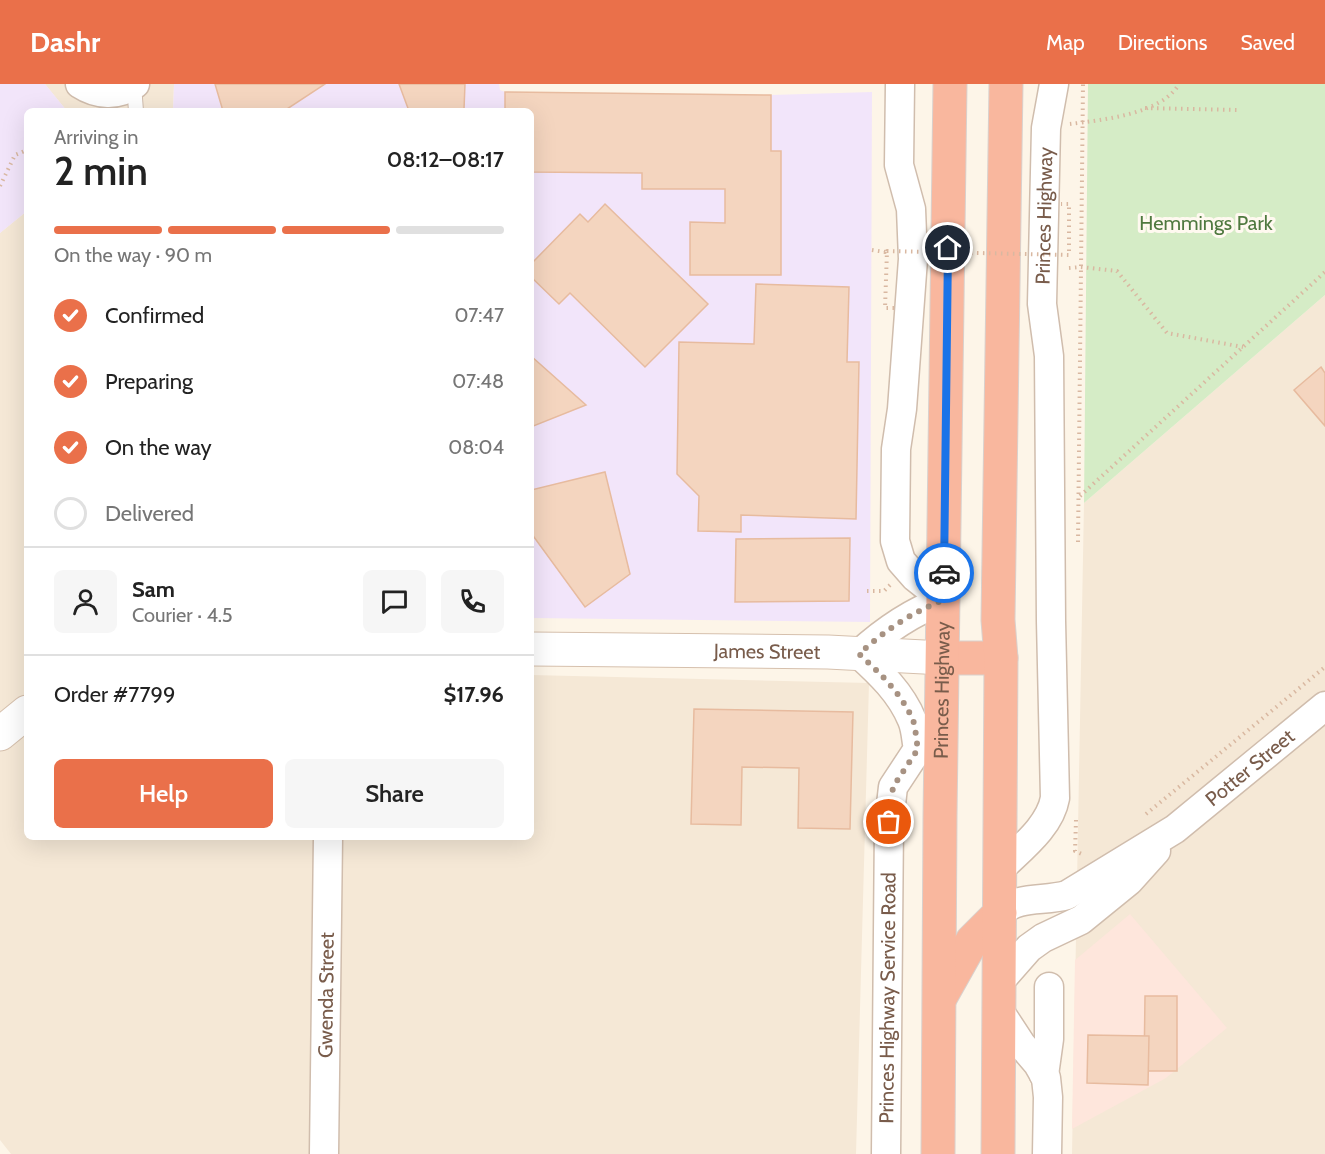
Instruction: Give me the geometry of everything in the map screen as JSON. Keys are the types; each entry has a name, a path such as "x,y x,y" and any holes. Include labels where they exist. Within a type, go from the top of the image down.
{"highway":[{"name":"Princes Highway","path":"938,1154 950,84"},
{"name":"Princes Highway","path":"998,1154 1001,658 998,620 1006,84"},
{"name":"James Street","path":"943,658 1001,658"},
{"path":"939,999 972,941 1000,913"}],"street":[{"path":"80,84 96,92 108,93 122,91 134,84"},
{"path":"900,84 899,165 910,209 913,259 902,409 896,449 895,541 901,561 915,577 944,600 919,610 881,634 859,654 883,676 899,695 914,722 918,749 940,817"},
{"name":"Princes Highway","path":"1000,869 1047,820 1055,798 1050,610 1049,356 1042,304 1046,128 1054,84"},
{"name":"James Street","path":"534,649 859,654 943,658"},
{"name":"Potter Street","path":"999,997 1029,948 1043,938 1081,920 1128,869 1325,706"},
{"path":"0,734 24,714"},
{"name":"Princes Highway Service Road","path":"886,1154 889,822 893,787 918,749"},
{"name":"Gwenda Street","path":"324,1154 328,840"},
{"name":"Potter Street","path":"1000,913 1008,905 1018,901 1048,900 1067,895 1128,869"},
{"path":"1047,1154 1048,1097 1044,1075 1049,1039 1049,987"},
{"path":"999,997 1021,1044 1044,1075"}],"lane":[{"path":"134,84 136,108"}],"path":[{"path":"1083,84 1080,496 1325,271"},
{"path":"1046,128 1119,117 1163,99 1179,84"},
{"path":"1144,108 1238,110"},
{"path":"0,186 15,155 24,151"},
{"path":"894,308 885,308 888,251 1069,255 1069,204 1061,204"},
{"path":"1069,267 1117,271 1167,333 1243,347"},
{"path":"1141,819 1325,667"},
{"path":"1076,816 1075,851 1092,859"}],"shaded area":[{"path":"0,84 45,84 65,108 24,108 24,213 0,233"},
{"path":"45,84 174,84 173,108 65,108"},
{"path":"174,84 499,84 500,90 505,92 771,95 872,92 870,622 534,618 534,108 173,108"},
{"path":"24,213 24,840 534,840 534,675 869,683 856,1154 11,1154 0,1140 0,233"},
{"path":"1325,295 1325,1154 1072,1154 1084,503"},
{"path":"1130,914 1227,1028 1166,1078 1072,1129 1075,960"}],"green space":[{"name":"Hemmings Park","path":"1088,84 1325,84 1325,295 1084,503"}],"building":[{"path":"215,84 325,84 289,108 222,108"},
{"path":"399,84 465,84 464,108 408,108"},
{"path":"505,92 771,95 771,151 781,151 781,275 690,275 690,222 725,223 725,189 642,189 642,173 534,172 534,108 505,108"},
{"path":"605,204 708,304 645,367 570,293 559,304 534,280 534,261 580,214 588,222"},
{"path":"756,284 849,287 847,362 859,362 856,519 741,515 741,532 698,531 699,496 677,474 679,342 754,344"},
{"path":"534,359 586,405 534,426"},
{"path":"1321,367 1325,373 1325,426 1294,390"},
{"path":"605,472 630,574 585,607 534,537 534,489"},
{"path":"850,538 849,601 735,602 736,539"},
{"path":"694,709 853,712 850,829 798,828 799,768 742,767 741,825 691,824"},
{"path":"1145,996 1177,996 1177,1071 1144,1071"},
{"path":"1088,1035 1149,1036 1148,1085 1087,1083"}],"way so far":[{"path":"889,822 893,787 918,749 914,722 899,695 883,676 859,654 881,634 919,610 944,600 944,573"}],"route":[{"path":"944,573 948,248"}]}
